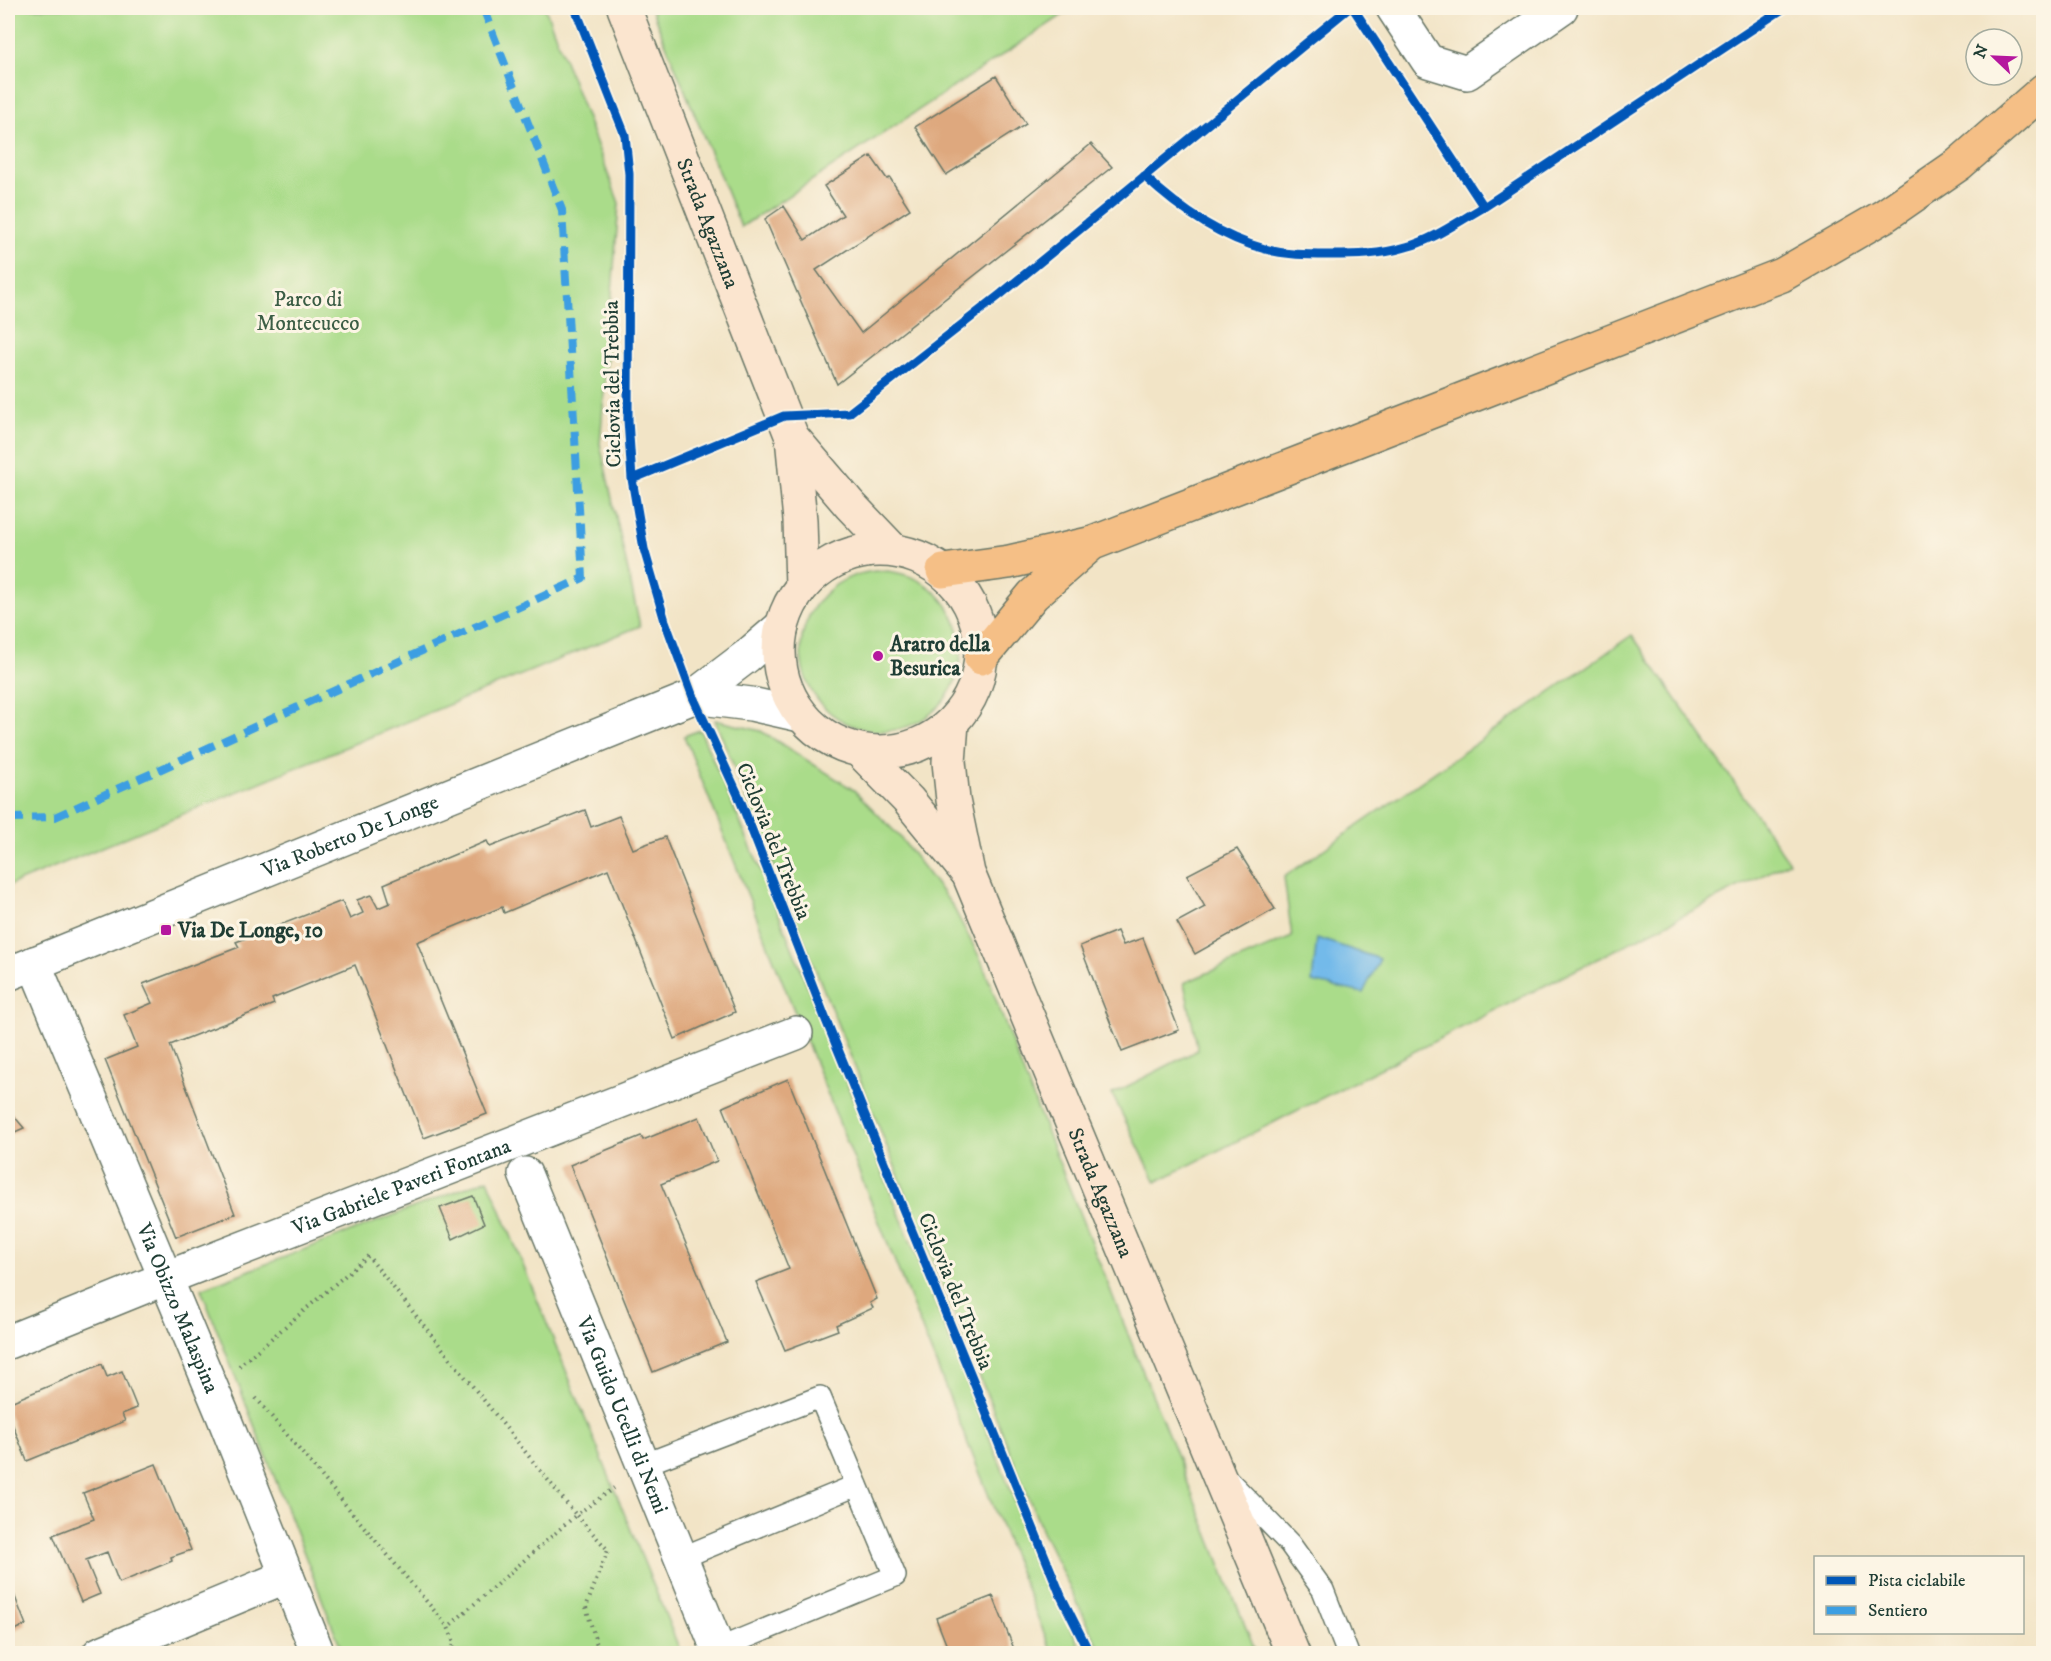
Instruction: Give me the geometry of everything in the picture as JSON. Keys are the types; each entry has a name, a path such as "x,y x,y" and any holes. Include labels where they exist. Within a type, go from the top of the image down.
{"main road":[{"name":"Strada Agazzana","path":"624,8 792,437"},
{"path":"943,571 1009,562 1093,543 1782,275 1884,216 1959,164 2043,90"},
{"path":"792,437 850,505 893,550"},
{"path":"792,437 800,520 802,586"},
{"path":"981,658 1033,595 1093,543"},
{"path":"893,550 919,557 943,571 965,596 978,625 981,658 977,682 967,704 952,723 925,742 893,752 860,751 827,738 800,715 785,687 778,657 782,626 789,605 802,586 828,564 859,551 893,550"},
{"name":"Strada Agazzana","path":"952,723 949,762 953,801 968,873 1293,1653"},
{"path":"860,751 908,800 968,873"}],"street":[{"path":"1393,8 1428,61 1467,73 1561,8"},
{"path":"693,697 782,626"},
{"path":"693,697 751,704 800,715"},
{"name":"Via Roberto De Longe","path":"21,968 693,697"},
{"name":"Via Obizzo Malaspina","path":"21,968 166,1278 318,1653"},
{"name":"Via Gabriele Paveri Fontana","path":"8,1342 166,1278 796,1033"},
{"name":"Via Guido Ucelli di Nemi","path":"525,1174 719,1652"},
{"path":"99,1653 287,1576"}],"lane":[{"path":"643,1465 820,1397 895,1576 719,1652"},
{"path":"1215,1467 1290,1544 1323,1590 1348,1653"},
{"path":"681,1558 857,1485"}],"path":[{"path":"233,1371 368,1256 576,1515 608,1550 586,1606 596,1642 602,1653"},
{"path":"248,1389 448,1627 454,1642 452,1653"},
{"path":"448,1627 576,1515 614,1488"}],"green space":[{"name":"Parco di Montecucco","path":"8,8 545,8 619,203 600,444 640,626 8,886"},
{"path":"651,8 1066,8 1069,11 741,227"},
{"path":"881,571 897,572 912,577 926,584 938,594 948,606 955,620 960,635 960,667 955,682 948,696 938,708 926,718 912,725 897,730 881,731 865,730 850,725 836,718 824,708 814,696 807,682 802,667 801,651 802,635 807,620 814,606 824,594 836,584 850,577 865,572"},
{"path":"1632,635 1789,862 1156,1182 1112,1094 1198,1050 1184,983 1292,937 1284,877"},
{"path":"715,720 761,731 854,790 900,837 952,905 982,962 1026,1080 1256,1653 1102,1653 1042,1531"},
{"path":"700,730 760,868 1032,1543 1083,1653 1052,1653 684,736"},
{"path":"488,1179 681,1653 343,1653 201,1289"}],"water":[{"path":"1317,938 1380,959 1363,993 1312,982"}],"building":[{"path":"996,76 1026,124 946,175 915,127"},
{"path":"1091,144 1112,167 837,384 765,219 784,206 805,240 843,215 824,186 871,156 887,179 890,178 910,209 816,270 861,333"},
{"path":"585,810 591,827 619,816 633,849 665,837 735,1012 675,1039 608,869 504,913 502,907 417,942 487,1114 424,1138 355,965 272,999 274,1004 170,1045 235,1214 176,1237 105,1060 137,1047 124,1015 152,1003 143,984 239,947 236,942 342,901 350,919 363,913 357,900 371,895 378,908 390,903 384,884 487,841 490,847"},
{"path":"1237,849 1275,909 1195,954 1177,922 1205,907 1187,875"},
{"path":"1117,931 1123,945 1143,938 1179,1030 1122,1052 1080,946"},
{"path":"788,1079 877,1299 870,1303 873,1308 836,1325 838,1330 785,1350 756,1282 789,1269 723,1107"},
{"path":"8,1109 24,1128 8,1135"},
{"path":"699,1117 717,1161 661,1184 727,1342 653,1372 570,1165 641,1136 643,1140"},
{"path":"473,1196 484,1224 453,1239 440,1208"},
{"path":"102,1364 107,1377 122,1371 137,1408 122,1414 125,1421 27,1461 8,1413 8,1403"},
{"path":"156,1464 191,1550 171,1557 172,1561 119,1583 107,1552 86,1560 100,1594 81,1602 53,1535 94,1519 83,1493"},
{"path":"8,1579 26,1625 8,1633"},
{"path":"993,1596 1016,1654 950,1654 936,1618"}],"marked path":[{"path":"8,818 55,817 583,578 562,210 483,8"}],"cycle path":[{"name":"Ciclovia del Trebbia","path":"575,8 625,135 629,174 628,420 632,479 644,549 665,621 693,697 739,797 826,1020 1061,1596 1090,1654"},
{"path":"632,479 784,416 849,413 1001,294 1349,8"},
{"path":"1353,8 1484,207"},
{"path":"1144,176 1200,220 1232,237 1265,249 1289,254 1321,255 1368,254 1396,250 1436,235 1484,207 1784,8"}],"place":[{"name":"Aratro della Besurica","path":"878,656"},
{"name":"Via De Longe, 10","path":"166,930"}]}
